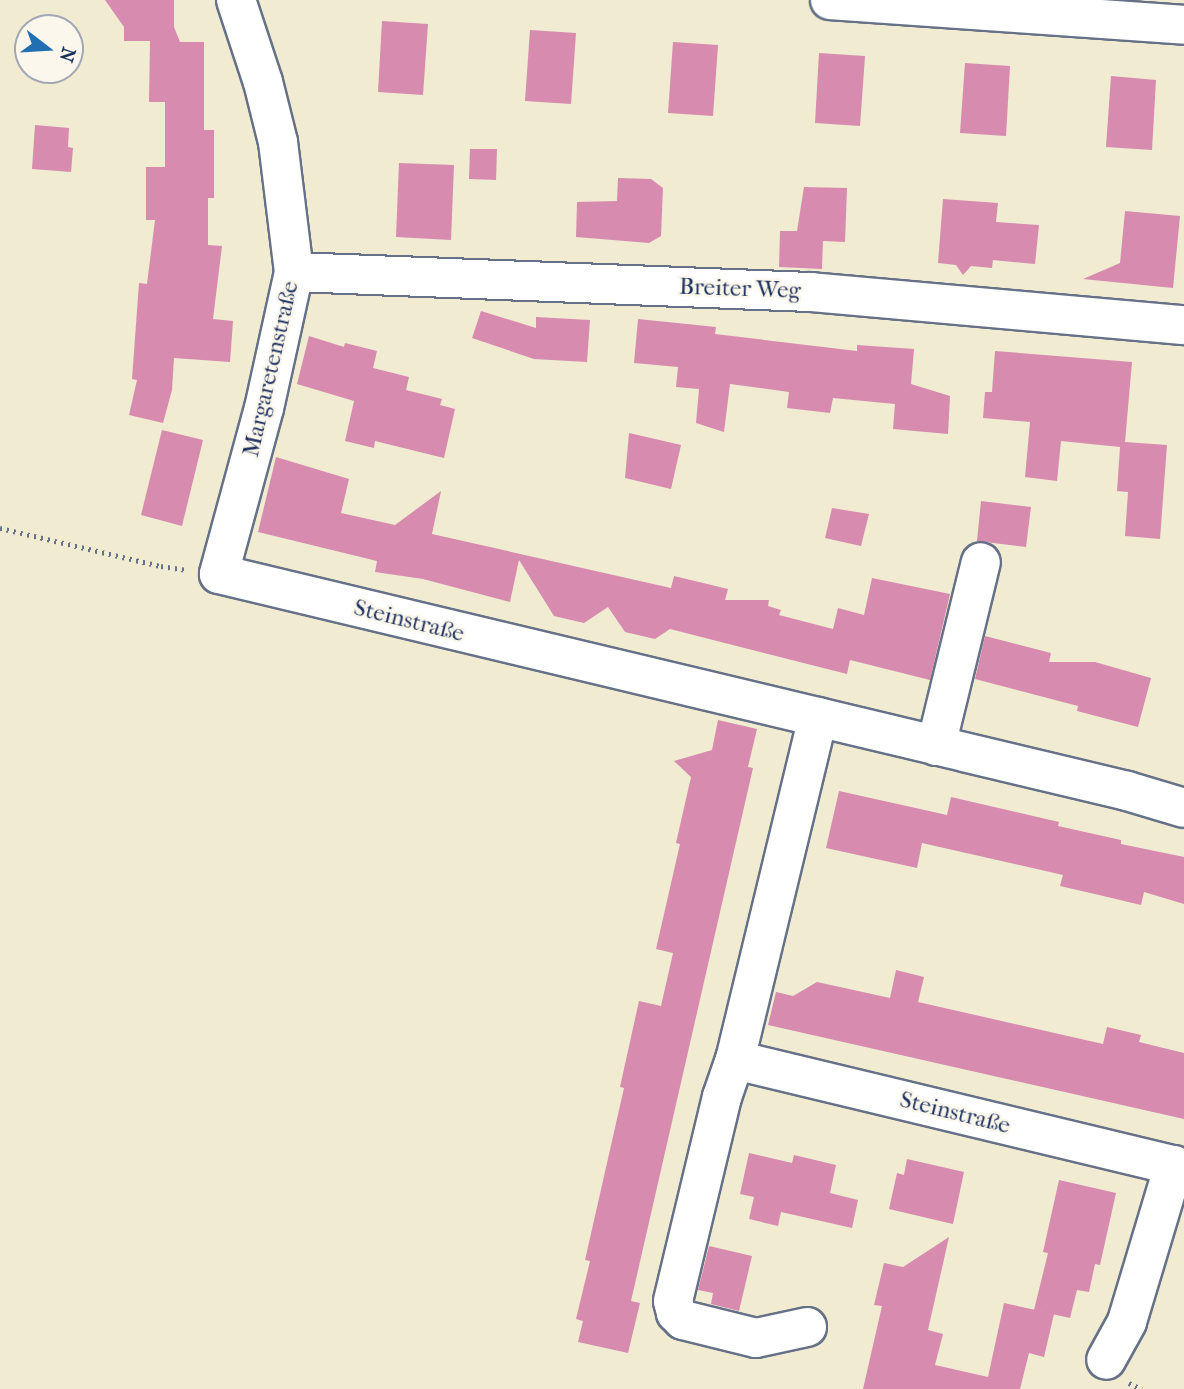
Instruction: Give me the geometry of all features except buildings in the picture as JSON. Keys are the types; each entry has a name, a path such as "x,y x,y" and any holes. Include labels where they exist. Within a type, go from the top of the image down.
{"street":[{"name":"Margaretenstraße","path":"219,573 264,408 295,272 278,142 264,82 236,0"},
{"path":"830,0 937,3 1184,25"},
{"name":"Breiter Weg","path":"295,272 811,292 1184,325"},
{"path":"936,746 981,562"},
{"name":"Steinstraße","path":"219,573 1184,808"},
{"path":"807,1327 756,1338 693,1324 676,1313 673,1301 722,1097 736,1060 818,717"},
{"name":"Steinstraße","path":"736,1060 1174,1165 1127,1322 1106,1360"}],"path":[{"path":"0,528 161,566 219,573"}]}
